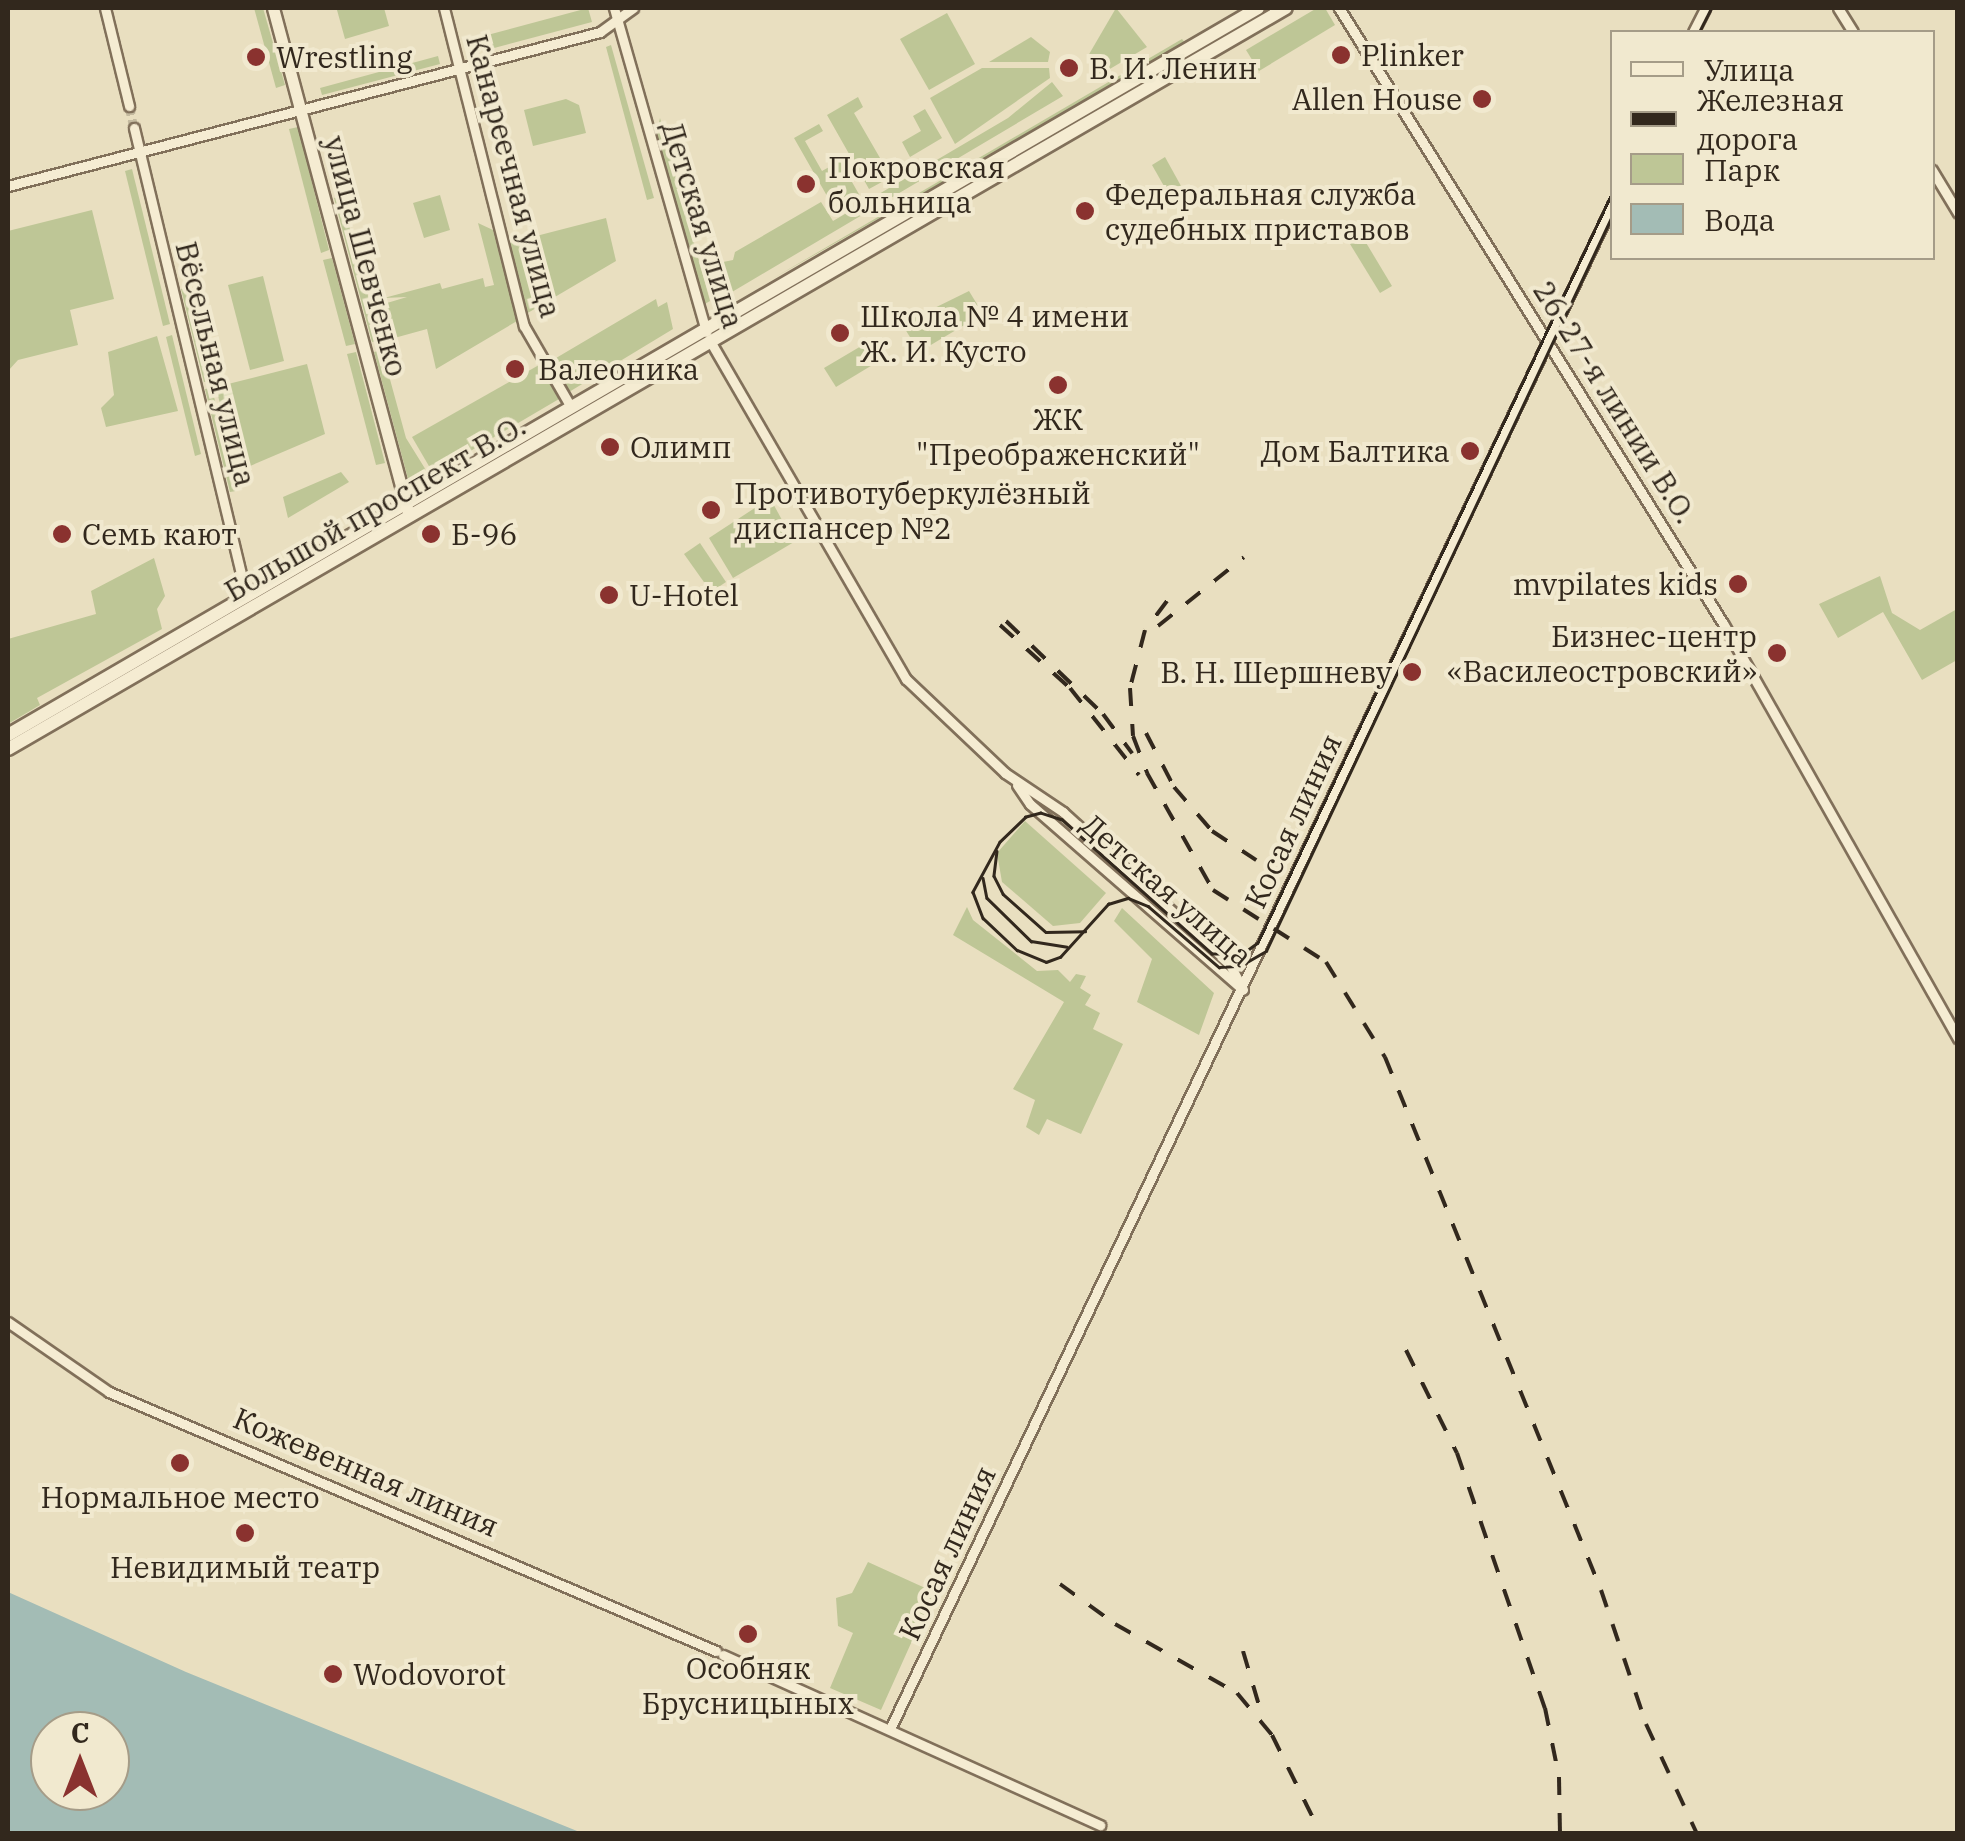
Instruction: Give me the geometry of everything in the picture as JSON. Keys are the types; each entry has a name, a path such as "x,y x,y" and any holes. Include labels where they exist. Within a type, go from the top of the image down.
{"main road":[{"name":"Большой проспект В.О.","path":"407,511 572,407 708,336 1258,8"},
{"name":"Большой проспект В.О.","path":"8,749 708,336 1286,8"},
{"name":"Большой проспект В.О.","path":"8,735 248,604"}],"street":[{"path":"105,8 129,106"},
{"name":"улица Шевченко","path":"273,8 407,511"},
{"name":"Канареечная улица","path":"444,8 524,326 572,407"},
{"name":"Детская улица","path":"614,8 708,336 888,654 930,706 1243,989"},
{"path":"8,186 600,32 633,8"},
{"name":"26-27-я линии В.О.","path":"1339,8 1736,646 1958,1038"},
{"path":"1838,8 1852,30"},
{"name":"Вёсельная улица","path":"134,128 248,604"},
{"path":"1935,175 1958,213"},
{"name":"Косая линия","path":"890,1730 1610,209"},
{"name":"Детская улица","path":"1034,800 1229,963 1243,989"},
{"name":"Кожевенная линия","path":"8,1322 109,1392 719,1653 1100,1825"}],"green space":[{"path":"254,8 263,8 285,85 276,88"},
{"path":"384,8 389,26 345,39 337,10"},
{"path":"588,8 592,22 483,51 480,37"},
{"path":"1116,8 1147,47 1098,76 1088,56"},
{"path":"1317,8 1325,8 1335,25 1259,71 1246,50"},
{"path":"947,13 975,64 929,90 900,39"},
{"path":"1031,37 1050,52 1048,62 989,62"},
{"path":"1182,39 1186,44 772,279"},
{"path":"611,45 654,198 647,200 606,47"},
{"path":"438,56 440,64 322,95 320,88"},
{"path":"982,68 1049,68 1050,78 955,144 930,98"},
{"path":"1052,82 1063,96 732,292 723,262 733,260 735,252 821,202 833,221 1008,118"},
{"path":"858,97 863,107 854,113 891,177 869,189 827,115"},
{"path":"566,99 579,105 586,133 533,146 524,110"},
{"path":"925,109 942,138 910,157 902,142 921,131 913,116"},
{"path":"660,118 710,301 703,305 656,136"},
{"path":"819,124 823,131 805,141 822,171 840,161 860,196 835,210 794,138"},
{"path":"298,127 329,250 321,253 289,129"},
{"path":"1165,157 1186,195 1173,202 1152,165"},
{"path":"132,169 170,324 163,326 125,171"},
{"path":"440,195 450,230 424,238 413,203"},
{"path":"341,196 380,340 372,342 334,198"},
{"path":"92,210 114,299 70,310 78,345 18,360 8,371 8,231"},
{"path":"606,218 616,261 526,314 509,243"},
{"path":"478,223 493,230 517,321 436,369 427,329 387,340 377,306 407,297 384,298 440,283 442,289 483,278 485,287 494,285"},
{"path":"1362,236 1392,286 1380,293 1350,244"},
{"path":"332,258 355,344 346,346 323,260"},
{"path":"263,276 284,361 250,370 228,285"},
{"path":"187,287 211,381 204,382 181,289"},
{"path":"969,291 983,314 919,352 902,324"},
{"path":"656,299 658,307 667,302 673,329 569,392 551,361"},
{"path":"172,335 201,454 195,456 166,337"},
{"path":"157,336 178,411 106,427 101,408 114,395 108,352"},
{"path":"868,342 879,361 836,387 824,368"},
{"path":"382,350 406,438 429,475 410,486 374,352"},
{"path":"356,352 385,463 376,465 347,354"},
{"path":"307,364 325,434 236,472 216,387"},
{"path":"539,365 559,399 433,473 412,437"},
{"path":"212,388 236,491 230,492 205,389"},
{"path":"341,472 349,482 288,518 283,497"},
{"path":"770,498 794,542 733,578 709,538"},
{"path":"700,543 726,582 711,592 684,554"},
{"path":"154,558 165,596 157,609 162,629 37,698 40,705 8,724 8,639 96,614 91,591"},
{"path":"1880,576 1892,613 1920,630 1957,609 1957,660 1922,680 1883,612 1838,638 1819,604"},
{"path":"1025,821 1106,893 1080,923 1053,926 1002,882 997,853"},
{"path":"967,907 973,920 1037,971 1058,970 1070,982 1076,974 1086,976 1080,988 1091,995 1085,1005 1100,1013 1093,1029 1123,1044 1081,1134 1047,1119 1039,1135 1026,1127 1035,1100 1013,1089 1064,1002 953,935"},
{"path":"1122,908 1214,993 1199,1035 1137,1002 1152,959 1114,921"},
{"path":"868,1562 934,1592 881,1710 830,1688 853,1633 838,1626 836,1598 852,1593"}],"water":[{"path":"8,1592 186,1672 582,1833 8,1833"}],"tunnel":[{"path":"129,106 134,128"}],"tram line":[{"path":"1700,30 1711,8"},
{"path":"1610,198 1258,943 1243,954 1212,954 1062,820 1041,813 1026,817 1000,842 973,892 983,918 1017,950 1046,962 1060,957 1108,904 1128,898 1148,906 1219,967 1240,966 1266,951 1610,220"},
{"path":"997,851 994,876 1003,894 1046,932 1085,931"},
{"path":"983,878 987,898 1031,941 1067,947"}],"railway":[{"path":"1158,626 1244,557"},
{"path":"1167,601 1145,630 1130,688 1133,736 1147,773 1213,890 1326,962 1385,1057 1601,1590 1646,1724 1697,1834"},
{"path":"1006,621 1103,714 1132,753"},
{"path":"1000,625 1070,688 1139,775"},
{"path":"1146,733 1174,787 1212,831 1256,860"},
{"path":"1406,1350 1457,1453 1545,1708 1559,1777 1560,1834"},
{"path":"1060,1584 1115,1624 1237,1693 1272,1735 1321,1834"},
{"path":"1243,1651 1261,1712"}],"place":[{"name":"Plinker","path":"1341,55"},
{"name":"Wrestling","path":"256,57"},
{"name":"В. И. Ленин","path":"1069,68"},
{"name":"Allen House","path":"1482,99"},
{"name":"Покровская больница","path":"806,184"},
{"name":"Федеральная служба судебных приставов","path":"1085,211"},
{"name":"Школа № 4 имени Ж. И. Кусто","path":"840,333"},
{"name":"Валеоника","path":"515,369"},
{"name":"ЖК \"Преображенский\"","path":"1058,385"},
{"name":"Олимп","path":"610,447"},
{"name":"Дом Балтика","path":"1470,451"},
{"name":"Противотуберкулёзный диспансер №2","path":"711,510"},
{"name":"Семь кают","path":"62,534"},
{"name":"Б-96","path":"431,534"},
{"name":"mvpilates kids","path":"1738,584"},
{"name":"U-Hotel","path":"609,595"},
{"name":"Бизнес-центр «Василеостровский»","path":"1777,653"},
{"name":"В. Н. Шершневу","path":"1412,672"},
{"name":"Нормальное место","path":"180,1463"},
{"name":"Невидимый театр","path":"245,1533"},
{"name":"Особняк Брусницыных","path":"748,1634"},
{"name":"Wodovorot","path":"333,1674"}]}
